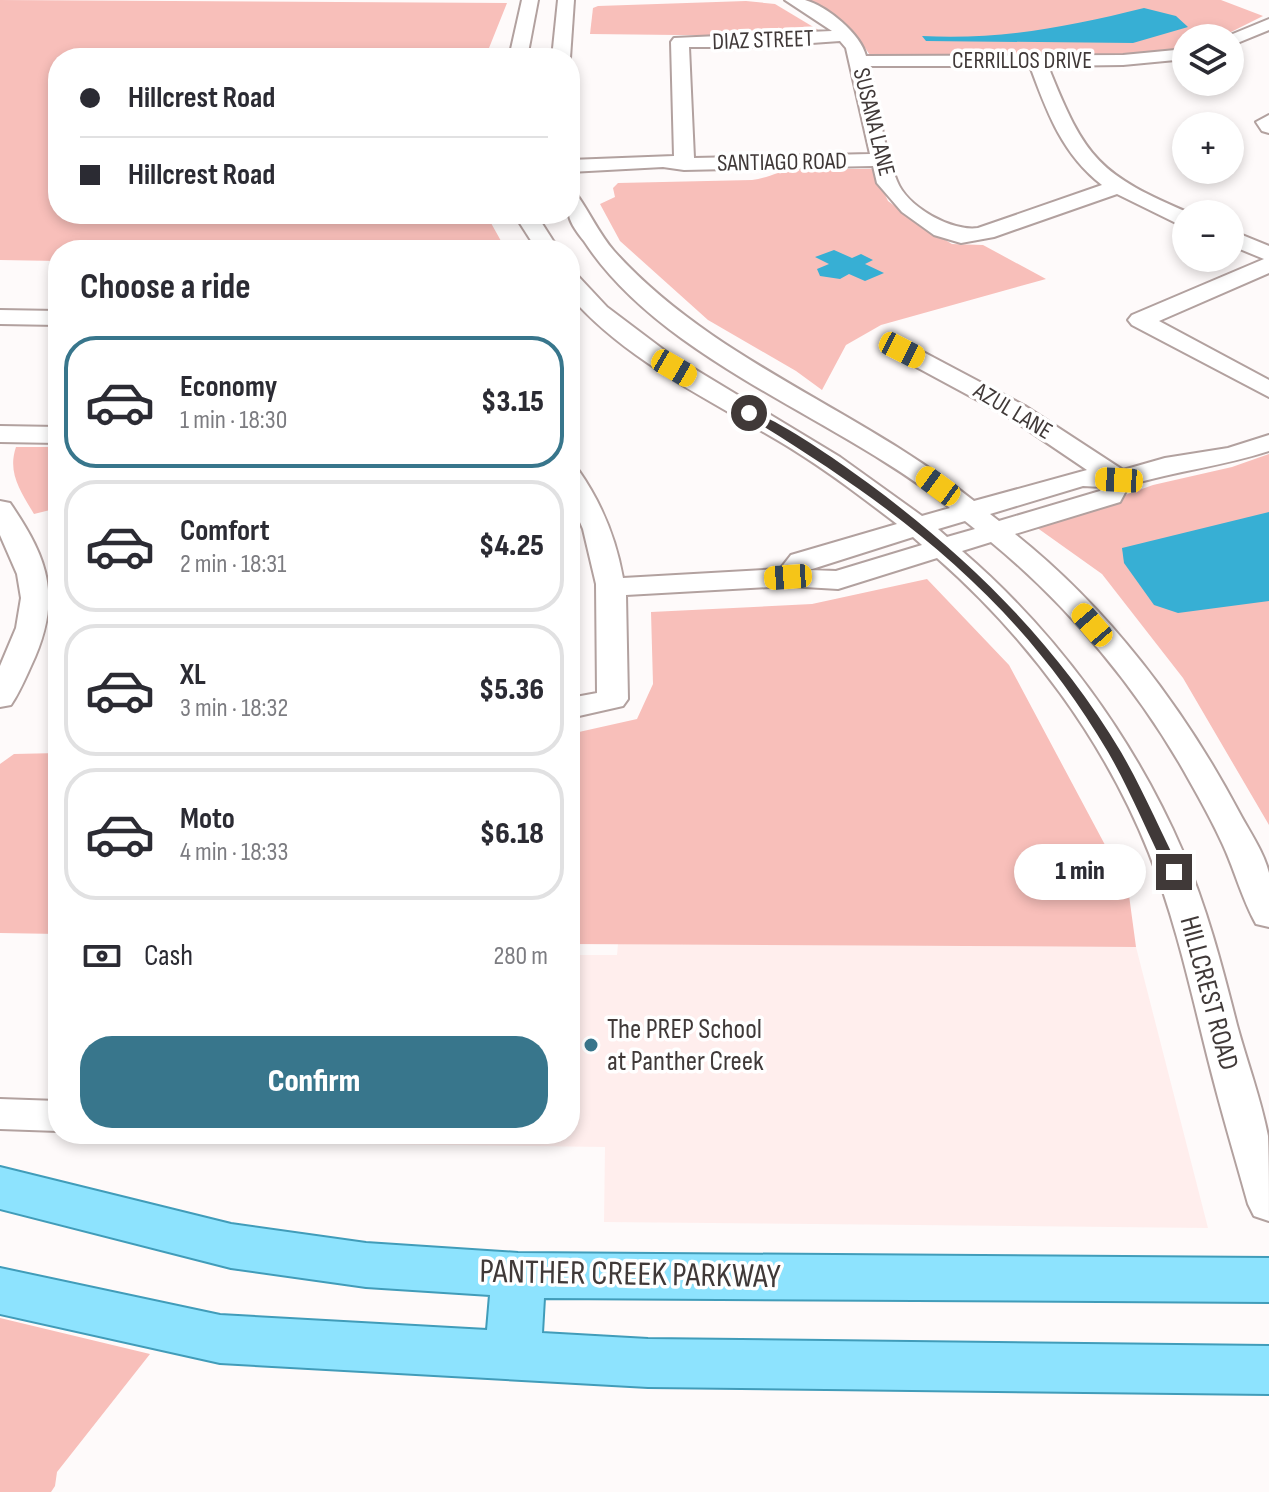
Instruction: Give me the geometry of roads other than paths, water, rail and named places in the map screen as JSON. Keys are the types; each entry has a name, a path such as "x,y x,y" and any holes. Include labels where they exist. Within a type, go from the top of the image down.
{"main road":[{"name":"PANTHER CREEK PARKWAY","path":"0,1188 231,1246 366,1265 518,1275 1269,1280"},
{"path":"513,1355 518,1275"},
{"path":"0,1291 220,1339 648,1363 1269,1370"}],"street":[{"path":"520,48 530,0"},
{"path":"562,48 566,0"},
{"name":"SUSANA LANE","path":"793,0 847,35 859,61 887,183 898,198 936,226 961,236 1005,225 1083,196 1121,187"},
{"path":"1244,35 1269,24"},
{"name":"DIAZ STREET","path":"684,164 680,42 768,42 847,35"},
{"name":"CERRILLOS DRIVE","path":"859,61 1123,60 1172,55"},
{"path":"1037,60 1073,144 1097,170 1121,187 1172,212"},
{"name":"SANTIAGO ROAD","path":"580,165 663,161 684,164 881,160"},
{"name":"SANTIAGO ROAD","path":"580,175 669,170 684,164"},
{"path":"580,219 605,255 636,288 675,321 745,368 893,455 999,533 1065,594 1156,703 1225,817 1269,915"},
{"path":"1244,243 1269,254"},
{"path":"1269,265 1140,320 1269,390"},
{"name":"HILLCREST ROAD","path":"580,292 609,322 649,352 840,468 921,528 991,592 1044,651 1093,717 1136,790 1174,872 1190,917 1269,1204"},
{"path":"0,317 48,318"},
{"name":"AZUL LANE","path":"902,350 1016,411 1119,480"},
{"path":"0,434 48,435"},
{"path":"788,577 801,561 1082,478 1119,480 1165,466 1232,455 1269,443"},
{"path":"613,587 788,577 838,580 999,533 1110,496 1119,480"},
{"path":"580,495 605,548 613,587 612,699 580,706"},
{"path":"0,509 13,567 35,587 34,616 0,698"},
{"path":"0,1114 48,1116"}],"water":[{"path":"1144,8 1176,16 1185,24 1172,24 1172,32 1133,43 926,41 922,36 1007,34"},
{"path":"834,250 852,258 861,254 873,260 865,264 884,273 865,281 849,274 840,279 820,276 817,269 829,264 815,257"},
{"path":"1269,512 1269,601 1178,613 1154,605 1124,563 1122,548"}],"place":[{"name":"The PREP School at Panther Creek","path":"591,1045"}]}
